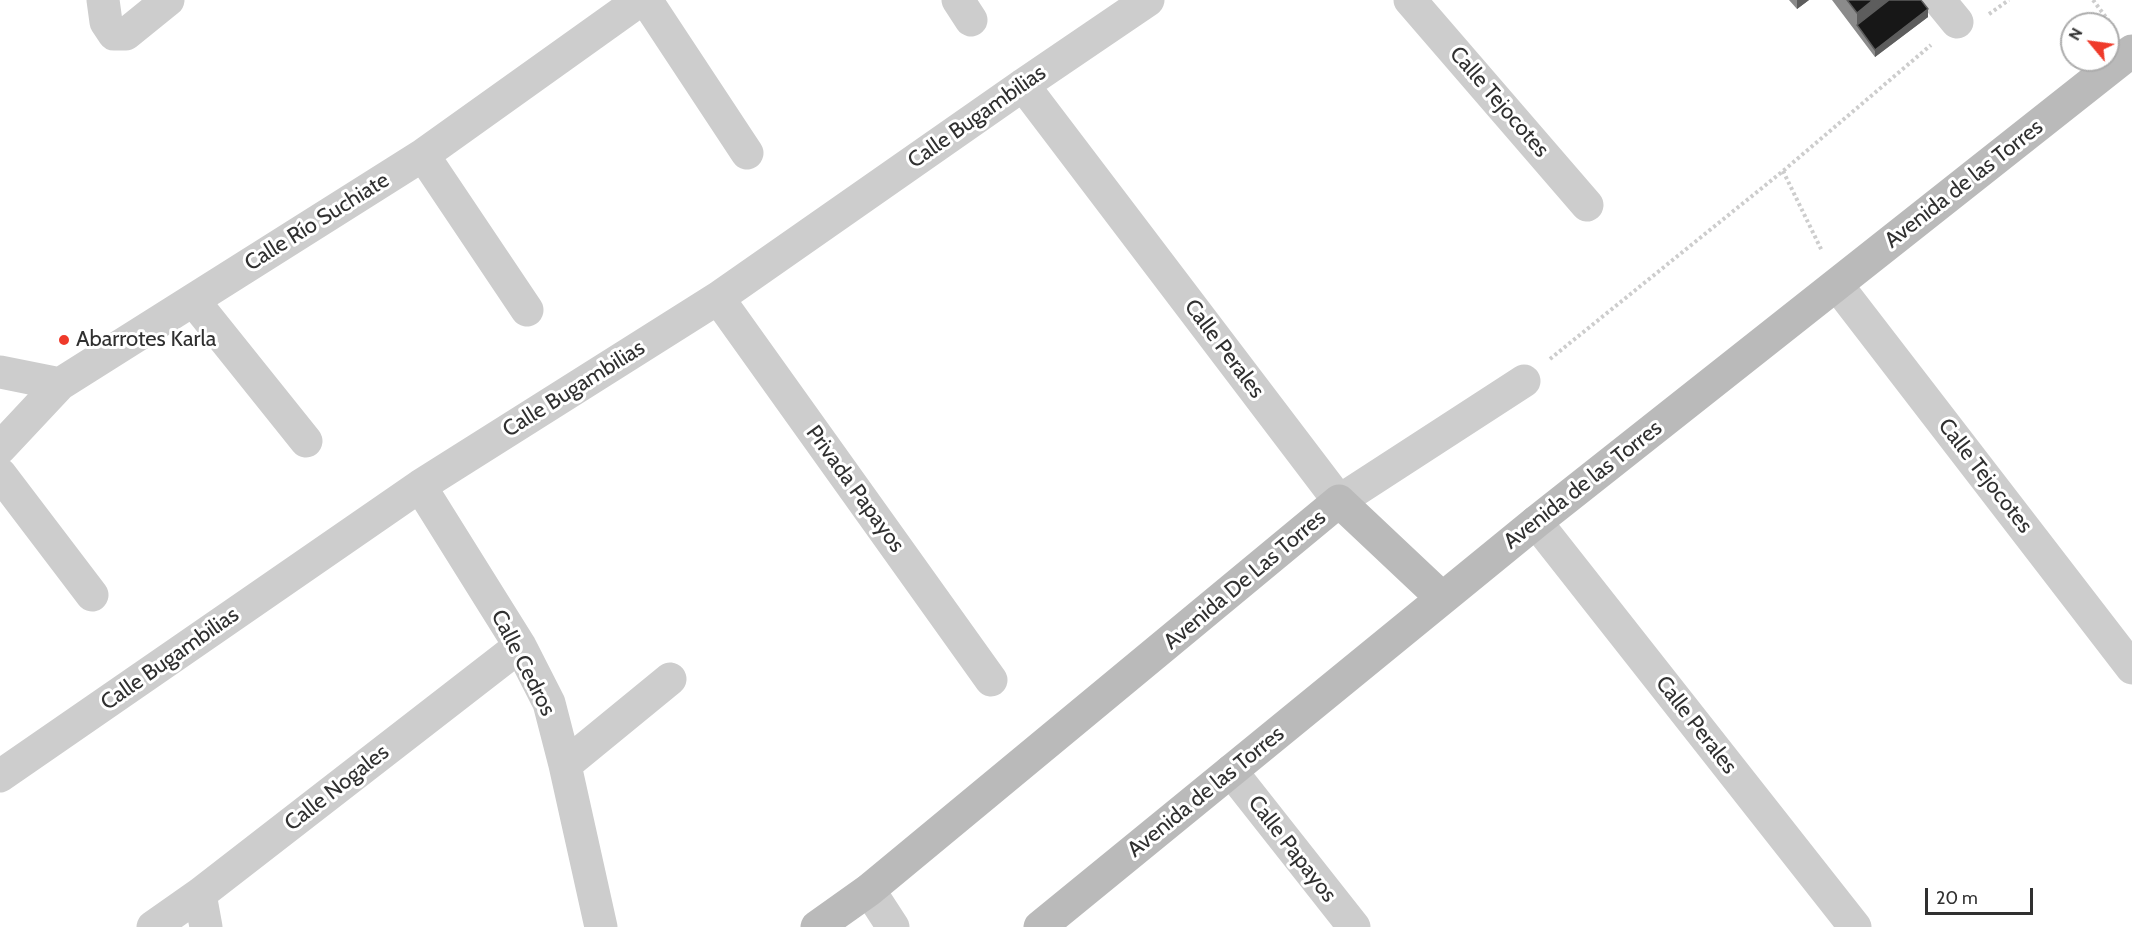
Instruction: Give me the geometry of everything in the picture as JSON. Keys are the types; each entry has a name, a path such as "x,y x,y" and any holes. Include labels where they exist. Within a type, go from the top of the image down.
{"main road":[{"name":"Avenida de las Torres","path":"1040,927 1536,522 2132,51"},
{"name":"Calle Perales","path":"1339,501 1442,598"},
{"name":"Avenida De Las Torres","path":"817,927 869,890 1339,501"}],"street":[{"path":"103,0 106,22 114,34 126,33 168,0"},
{"name":"Calle Río Suchiate","path":"0,448 60,384 423,155 640,0"},
{"path":"646,0 747,153"},
{"name":"Calle Bugambilias","path":"0,776 420,486 718,298 1148,0"},
{"name":"Calle Tejocotes","path":"1410,0 1587,205"},
{"name":"Calle Perales","path":"1023,85 1339,501"},
{"path":"423,155 527,310"},
{"name":"Calle Tejocotes","path":"1838,285 2132,668"},
{"name":"Privada Papayos","path":"718,298 991,680"},
{"path":"193,300 306,441"},
{"path":"0,372 60,384"},
{"name":"Avenida De Las Torres","path":"1339,501 1524,381"},
{"path":"0,474 92,595"},
{"name":"Calle Cedros","path":"420,486 520,646 549,703 601,927"},
{"name":"Calle Perales","path":"1536,522 1856,927"},
{"name":"Calle Nogales","path":"153,927 200,894 520,646"},
{"path":"565,765 670,679"},
{"name":"Calle Papayos","path":"1231,771 1354,927"},
{"path":"869,890 893,927"},
{"path":"200,894 206,927"}],"path":[{"path":"1524,381 1783,171 1948,11"},
{"path":"1783,171 1838,285"}],"building":[{"path":"1847,0 1873,0 1857,13"},
{"path":"1889,0 1921,0 1928,9 1875,50 1857,25"}],"place":[{"name":"Abarrotes Karla","path":"64,340"}]}
